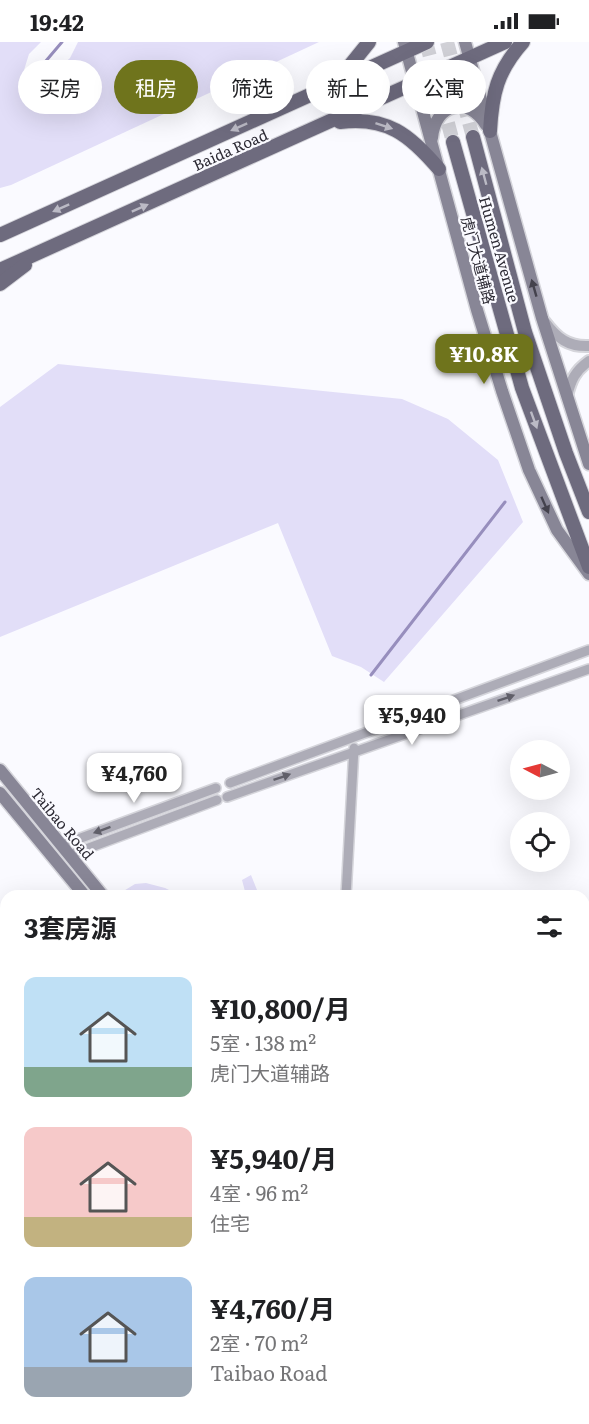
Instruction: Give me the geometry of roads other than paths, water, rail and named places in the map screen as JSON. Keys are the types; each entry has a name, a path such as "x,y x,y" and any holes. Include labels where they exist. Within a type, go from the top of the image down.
{"main road":[{"path":"354,60 369,42"},
{"name":"Baida Road","path":"379,60 405,46 427,42"},
{"path":"465,42 542,318 589,464"},
{"name":"Baida Road","path":"465,60 505,42"},
{"path":"490,131 492,99 498,80 507,62 523,42"},
{"name":"Baida Road","path":"0,270 402,89"},
{"name":"Baida Road","path":"0,235 306,97"},
{"path":"432,143 433,126 439,115 459,106 470,108 481,117 490,131"},
{"name":"虎门大道辅路","path":"424,114 477,310 530,470 557,530 589,574"},
{"path":"326,123 357,120 379,123 399,131 419,146 439,169"},
{"name":"Humen Avenue","path":"473,137 525,332 566,453 589,512"},
{"name":"Humen Avenue","path":"453,142 522,388 589,567"},
{"path":"0,223 38,218"},
{"path":"0,284 46,250"},
{"name":"Taibao Road","path":"0,770 98,890"},
{"name":"Taibao Road","path":"0,793 80,890"}],"street":[{"path":"542,318 553,333 563,341 573,345 589,346"},
{"path":"567,396 570,382 577,370 589,361"},
{"path":"230,783 589,650"},
{"path":"227,796 589,669"},
{"path":"346,890 355,738"},
{"path":"62,845 216,788"},
{"path":"70,855 217,800"}],"waterway":[{"path":"47,60 62,42"},
{"path":"371,675 505,502"}],"tunnel":[{"path":"426,42 453,142"},
{"path":"447,42 473,137"}]}
